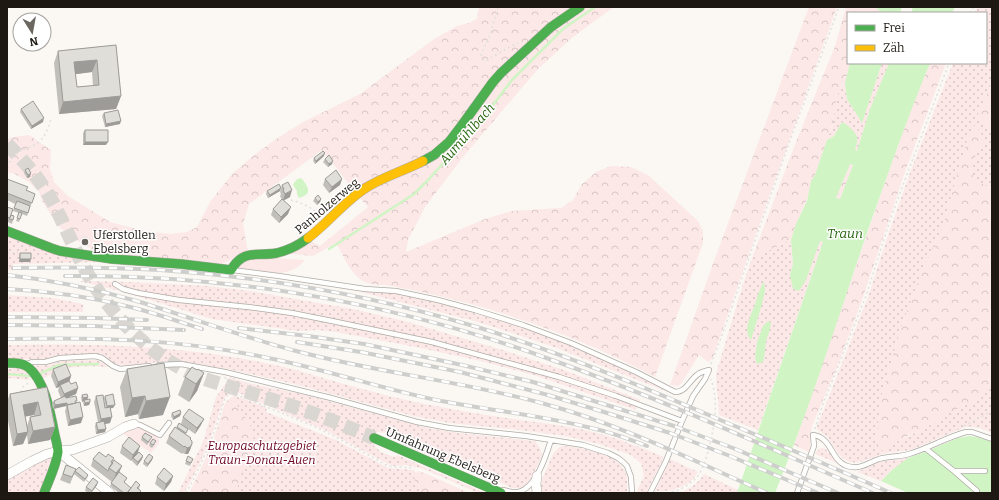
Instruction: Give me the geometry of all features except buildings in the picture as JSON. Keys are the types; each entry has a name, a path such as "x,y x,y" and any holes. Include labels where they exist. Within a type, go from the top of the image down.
{"street":[{"name":"Panholzerweg","path":"231,270 236,261 244,256 276,253 297,245 311,236 356,194 373,184 420,163 440,150 456,133 494,81 521,54 556,23 580,7"},
{"path":"7,231 18,234 45,246 66,252 83,253 112,259 181,264 231,270"},
{"path":"7,363 17,363 29,368 34,381 44,391 47,398 58,451 44,493"},
{"path":"7,475 47,454 58,451 72,450 102,439 134,424"},
{"name":"Umfahrung Ebelsberg","path":"374,438 501,493"},
{"path":"58,451 110,493"},
{"path":"537,476 537,493"}],"lane":[{"path":"231,270 365,289 396,291 475,310 523,325 571,343 675,392 684,390 698,374 708,371"},
{"path":"115,284 123,289 138,293 186,301 332,320 432,342 559,377 616,396 682,421"},
{"path":"29,368 32,362 45,362 60,358 95,356 102,358 112,366 120,369 181,364 225,372 331,398 417,422 450,428 526,436 583,445 608,453 623,462 631,478 632,493"},
{"path":"650,493 666,460 692,396 705,379 708,371"},
{"path":"134,424 140,425 160,435 169,423"},
{"path":"797,493 814,446 813,435 819,436 825,440 839,462 852,467 862,466 880,459 904,456 966,432 972,432 992,439"},
{"path":"480,484 518,492 525,488 537,476 548,451 550,440"},
{"path":"925,448 977,491"},
{"path":"954,471 985,471"}],"path":[{"path":"498,7 490,35 481,55 484,61 520,42"},
{"path":"667,493 681,489 694,481 700,473 707,456 715,416 712,382 708,371 724,331 839,7"},
{"path":"813,435 823,404 863,303 891,217 949,64"},
{"path":"7,167 14,155 40,142 45,135 52,118"},
{"path":"291,200 310,208 320,215"},
{"path":"7,253 18,253"},
{"path":"37,345 44,351 37,359"},
{"path":"225,372 232,394"},
{"path":"21,394 24,385 34,381"},
{"path":"342,396 353,387"},
{"path":"186,493 195,477 210,442 225,400 232,394 247,398 318,428 388,466 418,469"},
{"path":"959,434 961,427 992,411"}],"green space":[{"path":"479,7 572,7 437,148 355,192 322,150 249,204 243,224 248,252 222,264 155,260 95,251 60,228 42,201 39,192 29,182 13,173 7,173 7,139 29,135 51,150 50,169 54,182 68,196 110,222 144,231 170,234 187,232 197,227 210,202 232,174 253,156 303,122 360,94 434,39 457,26 477,19"},
{"path":"584,7 614,7 573,37 538,69 463,157 425,207 408,240 406,252 485,219 512,211 561,208 573,200 582,184 596,172 611,166 631,167 648,175 698,221 703,231 703,243 655,377 584,343 535,324 460,301 388,285 371,284 365,282 351,270 336,243 313,256 282,253 309,240 320,246 368,207 358,196 422,166 496,82 557,25"},
{"path":"809,7 837,7 713,357 708,362 699,355 681,384 678,386 670,385 714,261"},
{"path":"846,7 875,7 881,12 847,12 847,64 850,64 845,83 841,86 836,101 833,123 806,202 791,240 752,258 796,142 835,46"},
{"path":"978,7 992,7 992,82 977,117 992,129 992,189 979,182 971,173 976,154 984,145 967,141 942,229 925,263 901,328 882,394 876,452 927,427 951,412 976,402 992,387 992,433 979,428 965,427 911,450 886,453 859,462 849,461 839,455 831,441 817,429 817,426 868,297 911,170 953,64 987,64 987,12 975,12"},
{"path":"882,64 889,64 870,109 857,152 854,151 857,142 842,122 834,136 827,140 833,124 837,96 841,87 845,83 847,99 862,122"},
{"path":"930,64 946,64 906,169 861,303 837,367 812,426 809,452 794,445 915,98"},
{"path":"992,82 992,129 977,117"},
{"path":"973,125 981,132 984,145 976,154 971,173 979,182 992,189 992,387 976,402 951,412 927,427 905,437 883,450 876,452 882,394 901,328 925,263 942,229"},
{"path":"850,163 853,165 840,199 836,198"},
{"path":"7,234 103,262 13,264 13,271 7,270"},
{"path":"791,240 793,264 790,275 812,259 820,240 823,242 758,430 719,415 716,374 752,258"},
{"path":"276,258 305,260 293,270 282,273 239,268 244,260"},
{"path":"79,281 208,286 250,291 353,309 408,322 506,351 567,371 640,400 636,410 537,376 481,361 336,332 318,330 298,331 212,319 124,292"},
{"path":"377,291 404,294 519,326 606,360 668,392 554,347 478,322 361,292"},
{"path":"7,295 53,298 83,304 83,312 7,312"},
{"path":"7,345 113,346 218,355 294,370 416,402 474,413 562,426 606,435 664,457 646,493 638,493 637,491 644,476 641,463 631,455 599,444 565,436 450,423 413,416 302,386 233,370 198,364 167,361 122,365 115,364 104,355 96,354 63,355 44,359 7,359"},
{"path":"96,360 109,367 90,366 64,369 41,380 34,366 48,365 62,361"},
{"path":"7,369 23,370 31,380 7,378"},
{"path":"230,377 247,383 302,394 428,428 459,433 535,441 540,448 542,456 533,475 526,485 520,488 512,488 469,468 447,463 402,444 402,439 389,433 376,432 374,446 381,452 394,457 397,455 485,493 478,493 426,470 406,465 394,466 388,464 325,430 233,392 227,395 224,399 208,445 195,473 184,493 178,493 203,442 216,397"},
{"name":"Europaschutzgebiet Traun-Donau-Auen","path":"234,396 267,408 266,412 336,440 388,468 413,470 421,477 458,493 197,493 237,405 231,397"},
{"path":"231,397 251,427 255,445 242,473 238,486 233,493 193,493 190,491 209,450 224,406"},
{"path":"136,427 150,432 159,440 159,443 151,453 122,433"},
{"path":"563,446 597,452 621,465 626,474 627,493 542,493 540,488 543,477 553,454 558,448"},
{"path":"821,448 829,451 837,463 815,454"},
{"path":"43,458 51,458 41,493 7,493 7,476"},
{"path":"908,458 892,470 881,481 857,472 880,462"},
{"path":"670,459 698,472 692,480 680,488 655,491"},
{"path":"418,471 469,493 421,493 415,482 414,476"},
{"path":"704,474 738,490 737,493 680,493 696,483"}],"water":[{"path":"875,7 902,7 900,12 881,12"},
{"path":"913,7 955,7 952,12 911,12"},
{"path":"850,64 882,64 862,123 847,99 845,83"},
{"name":"Traun","path":"889,64 930,64 913,104 812,395 775,493 737,493 823,242 820,241 806,280 799,291 793,289 790,275 793,264 791,240 796,224 807,201 811,181 815,175 827,140 834,136 842,122 851,128 856,135 857,140 855,150 857,151 870,109","holes":["850,164 853,165 840,199 836,198"]},
{"path":"300,178 303,179 307,186 308,193 299,198 293,185 296,180"},
{"path":"764,281 765,291 751,340 747,332 748,323"},
{"path":"770,321 770,329 766,341 763,362 757,364 755,358 757,342 763,326"},
{"path":"969,436 992,442 992,493 908,493 881,481 892,470 908,458 958,438"}],"waterway":[{"name":"Aumühlbach","path":"329,249 414,194 479,123 512,80 563,29 595,7"},
{"name":"Aumühlbach","path":"39,374 59,365 98,364"},
{"name":"Aumühlbach","path":"7,374 30,376"}],"tunnel":[{"path":"7,144 20,157 47,193 87,272 101,295 110,308 143,342 169,361 197,376 305,410 374,438"}],"railway":[{"path":"13,268 142,269 200,273 280,283 360,297 399,306 477,327 538,347 599,370 891,493"},
{"path":"7,275 57,282 123,297 257,340 327,359 483,389 545,404 602,422 630,433 767,493"},
{"path":"65,276 189,280 251,287 312,296 373,308 434,323 493,340 593,375 714,424 873,493"},
{"path":"7,289 37,291 96,299 145,311 202,329"},
{"path":"7,317 147,320"},
{"path":"7,325 94,326 184,330"},
{"path":"239,328 364,344 533,382 674,426 733,448 838,493"},
{"path":"7,339 106,339 171,343 236,352 289,362 436,400 572,423 626,438 647,446"},
{"path":"297,342 361,352 460,372 548,395 670,433 730,456 818,493"}],"traffic: fast":[{"path":"423,161 434,155 449,142 501,73 551,27 580,7"},
{"path":"7,231 60,251 112,259 181,264 231,270 236,263 246,256 281,252 294,247 308,238"},
{"path":"7,363 18,363 28,367 39,380 46,397 58,452 54,468 44,493"},
{"path":"374,438 501,493"}],"traffic: slow":[{"path":"308,238 349,200 364,189 378,181 423,161"}],"place":[{"name":"Uferstollen Ebelsberg","path":"85,242"}]}
